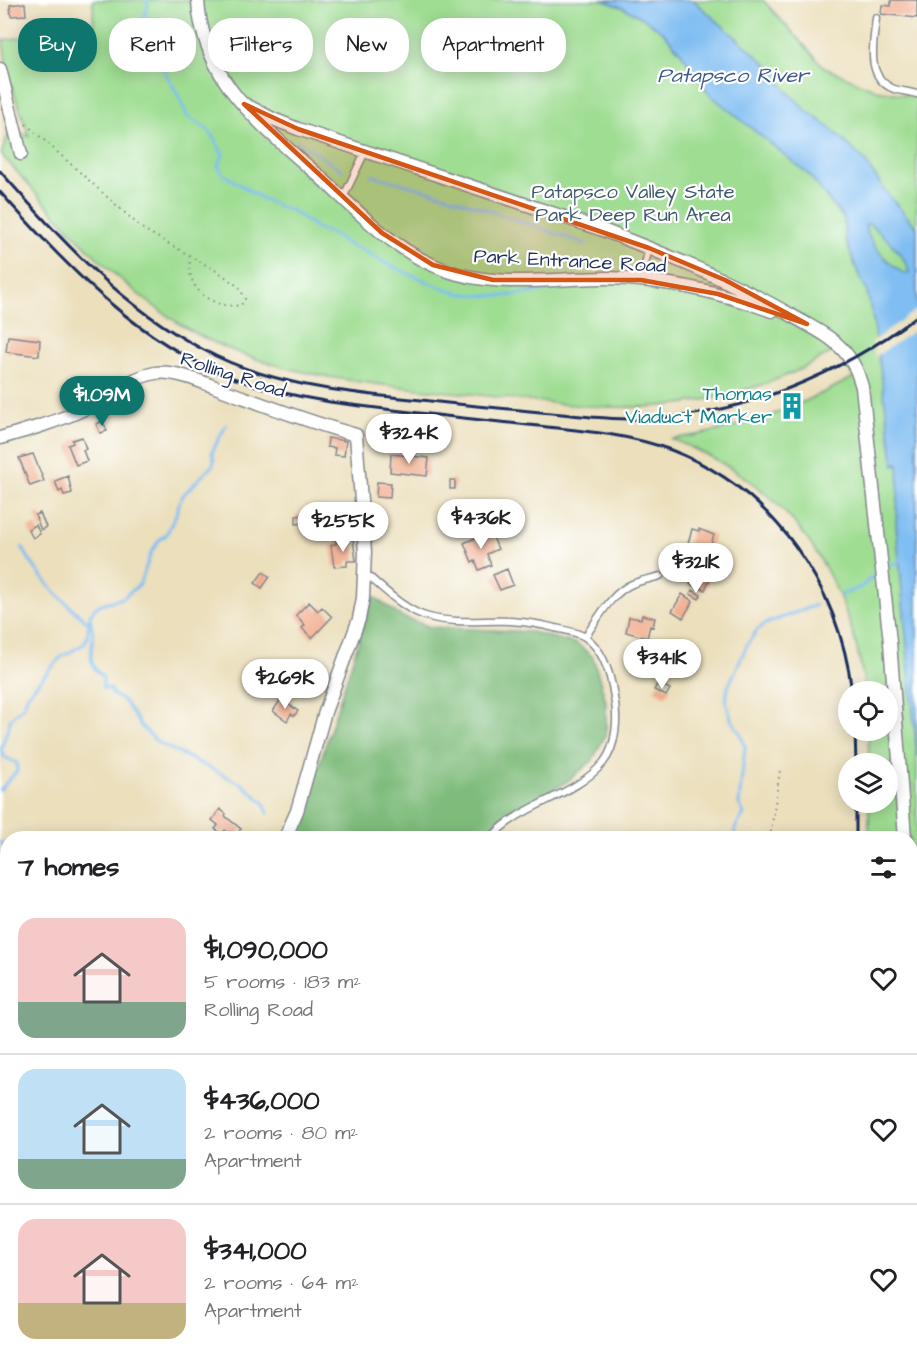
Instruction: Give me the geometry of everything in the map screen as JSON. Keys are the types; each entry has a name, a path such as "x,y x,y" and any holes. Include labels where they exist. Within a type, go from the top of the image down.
{"street":[{"name":"Park Entrance Road","path":"198,0 206,39 214,61 226,82 244,104 283,145 382,233 433,265 458,274 493,280 641,280 718,294 807,324"},
{"path":"0,69 21,154"},
{"name":"Park Entrance Road","path":"244,104 273,119 365,152 600,229 649,248 725,280 807,324 834,341 843,350 852,361 862,387 890,642 904,831"},
{"name":"Rolling Road","path":"0,438 48,424 84,409 134,380 156,373 172,374 196,381 356,435 365,573"},
{"path":"288,831 297,811 325,712 359,619 365,573"}],"lane":[{"path":"876,18 873,58 875,74 892,88 917,94"},
{"path":"343,198 365,152"},
{"path":"641,280 649,248"},
{"path":"365,573 399,602 427,617 442,620 510,621 539,624 585,637 602,657 614,696 616,712 615,731 604,762 581,782 508,822 498,831"},
{"path":"585,637 610,602 622,591 632,584 660,576"}],"path":[{"path":"8,105 28,126 143,229 190,258 220,273 240,288 245,299 241,305 232,307 207,298 195,286 190,274 190,258"},
{"path":"771,831 780,770"}],"highlighted area":[{"path":"244,104 298,129 649,248 725,280 807,324 718,294 641,280 493,280 433,265 382,233"}],"green space":[{"name":"Patapsco Valley State Park Deep Run Area","path":"93,0 763,0 825,68 876,90 917,97 917,831 869,831 869,813 898,813 898,753 869,753 868,741 898,741 898,681 863,681 860,660 840,598 809,542 790,517 741,475 707,455 672,439 722,430 766,417 809,400 854,377 836,350 804,368 734,393 707,400 640,407 586,406 366,383 290,369 253,358 217,344 183,326 132,289 86,247 1,154 10,130 29,136 8,75 3,40 18,38 18,72 97,72 97,18 93,18"},
{"path":"373,596 402,617 431,627 532,632 577,644 593,657 606,702 606,734 592,761 568,781 498,821 490,831 298,831"}],"water":[{"name":"Patapsco River","path":"602,0 693,0 769,66 786,90 804,108 835,132 865,161 885,191 917,228 917,758 896,525 898,463 894,465 867,291 845,238 844,219 808,174 709,94 682,54 663,32 624,8","holes":["869,224 899,253 909,273 904,274 875,247 865,225"]}],"pier":[{"path":"917,309 917,329 875,357 872,342"}],"building":[{"path":"891,0 917,0 917,18 881,14 882,5 891,6"},
{"path":"25,3 26,15 11,16 10,5"},
{"path":"8,336 40,340 39,356 6,352"},
{"path":"103,421 107,431 100,433 96,424"},
{"path":"82,437 87,461 76,465 68,445 73,443 72,440"},
{"path":"328,438 346,441 344,456 334,455 335,448 327,447"},
{"path":"33,454 44,481 30,486 19,458"},
{"path":"391,454 429,458 427,476 390,472"},
{"path":"68,476 72,493 64,495 62,490 59,492 55,481"},
{"path":"450,480 455,480 455,489 450,489"},
{"path":"377,482 391,483 390,498 376,497"},
{"path":"40,513 46,527 41,530 35,515"},
{"path":"304,515 304,523 296,524 296,516"},
{"path":"36,525 40,534 33,538 28,529"},
{"path":"692,529 699,531 699,529 714,535 708,554 687,547"},
{"path":"492,535 498,549 487,554 491,565 479,570 475,560 472,562 464,543 480,536 481,539"},
{"path":"353,539 356,561 347,561 347,566 334,567 331,545 336,544 336,540"},
{"path":"507,569 513,585 500,590 493,575"},
{"path":"263,572 270,577 262,588 255,583"},
{"path":"695,573 710,578 705,590 690,584"},
{"path":"692,590 701,595 699,599 690,594"},
{"path":"682,594 693,601 683,618 672,611"},
{"path":"309,602 318,611 322,607 332,617 312,638 302,628 305,625 296,615"},
{"path":"642,615 655,618 647,638 626,632 629,617 641,619"},
{"path":"658,683 670,689 666,696 654,690"},
{"path":"281,699 298,711 294,716 291,714 287,721 273,711"},
{"path":"220,809 241,829 240,831 218,831 215,829 218,825 212,820"}],"waterway":[{"path":"147,0 148,6 144,17 146,28 139,40 141,55 146,58 155,57 158,60 187,116 209,130 223,154 218,166 223,174 261,198 291,210 318,229 333,234 352,247 359,248 389,265 437,286 458,293 474,295 505,296 551,290"},
{"path":"297,141 342,170"},
{"path":"371,175 444,195 586,244"},
{"path":"0,790 17,771 17,763 4,757 1,749 11,718 23,707 28,694 61,657 84,644 90,615 94,609 101,604 123,598 140,584 151,553 159,540 166,535 184,494 213,465 212,452 226,425"},
{"path":"22,547 52,588 89,623"},
{"path":"891,565 902,559"},
{"path":"841,595 861,587 877,573"},
{"path":"735,831 744,814 739,803 745,746 731,719 726,701 728,687 747,645 757,630 765,624 816,605"},
{"path":"91,620 92,662 103,677 103,688 110,688 113,695 124,701 141,726 157,742 242,784 264,803 268,813"}],"railway":[{"path":"0,171 93,269 118,292 173,332 228,362 256,372 342,391 603,418 644,419 680,416 753,401 822,374 855,357 917,316"},
{"path":"0,192 78,274 135,323 198,363 233,378 293,395 330,402 619,436 654,444 708,467 740,489 770,515 795,546 816,579 833,615 845,652 850,681"},
{"path":"855,741 856,753"},
{"path":"856,813 856,831"}],"place":[{"name":"Thomas Viaduct Marker","path":"792,406"}]}
